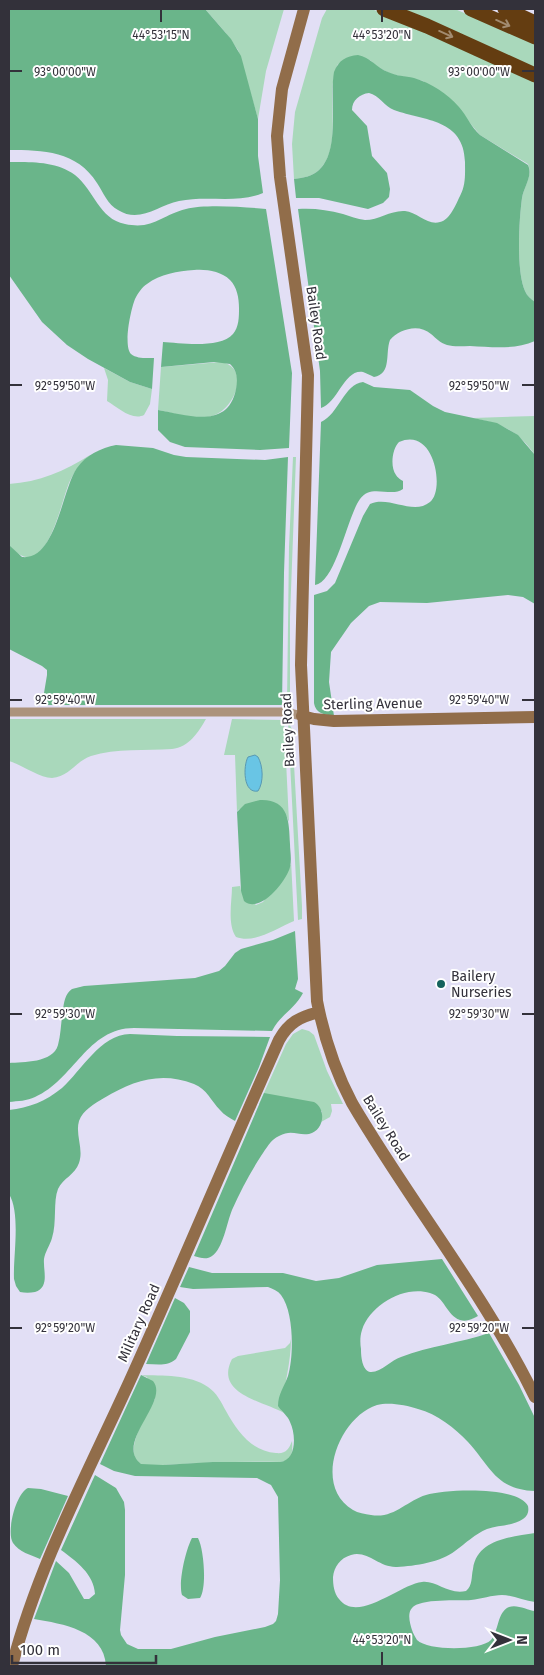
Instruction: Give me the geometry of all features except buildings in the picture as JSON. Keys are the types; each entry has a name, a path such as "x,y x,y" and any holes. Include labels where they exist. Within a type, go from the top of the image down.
{"highway":[{"path":"384,9 427,26 535,75"},
{"path":"471,9 535,37"},
{"path":"505,9 535,23"}],"main road":[{"name":"Bailey Road","path":"304,9 282,89 277,136 280,177 306,352 308,380 301,645 302,716 316,991 319,1012 333,1062 352,1103 507,1343 535,1397"},
{"name":"Sterling Avenue","path":"302,716 329,720 535,718"},
{"name":"Military Road","path":"12,1666 32,1600 53,1548 146,1345 279,1040 286,1029 300,1017 319,1012"}],"street":[{"path":"9,712 285,712 302,716"}],"green space":[{"path":"9,9 205,9 231,39 241,56 258,119 258,156 263,193 232,199 190,199 171,203 141,214 126,214 111,205 89,172 80,164 58,154 9,150"},
{"path":"205,9 284,9 266,71 258,119 238,50"},
{"path":"327,9 371,9 389,15 535,80 535,302 525,291 519,259 521,207 529,177 528,164 480,135 470,123 423,81 391,74 376,66 370,60 338,64 332,90 331,147 327,159 314,174 294,179 292,144 295,112 322,18"},
{"path":"402,9 455,9 535,44 535,68"},
{"path":"358,55 391,73 420,80 439,90 459,107 480,135 528,165 529,177 521,207 519,259 525,291 535,302 535,341 511,347 453,346 442,343 421,329 404,330 390,340 386,367 380,375 374,377 363,372 356,372 346,381 332,400 321,408 320,371 298,209 326,210 365,220 405,211 436,223 444,221 452,211 462,192 465,179 463,148 458,137 441,124 394,110 369,93 357,98 353,103 352,110 367,126 372,156 387,173 390,189 389,197 383,203 368,209 319,198 296,198 294,179 317,172 326,161 330,150 333,124 334,72 343,59"},
{"path":"9,162 43,163 68,170 82,181 109,216 125,224 143,225 194,207 225,206 266,209 292,373 289,448 260,450 185,447 170,442 158,430 158,410 181,415 205,417 225,410 232,402 237,378 236,372 230,364 214,362 161,367 163,342 200,344 219,342 227,339 235,331 239,318 238,297 232,283 222,274 208,270 199,270 169,274 152,281 143,287 137,295 130,318 128,343 133,356 154,358 152,389 130,382 88,359 67,345 42,322 9,275"},
{"path":"221,362 230,366 235,372 237,380 233,398 220,412 212,416 199,418 158,410 161,367"},
{"path":"104,368 130,382 152,389 150,404 144,415 130,415 107,401 108,380"},
{"path":"363,382 374,387 410,390 445,412 497,423 518,435 535,455 535,604 523,597 508,595 427,603 380,602 369,606 351,623 331,652 329,682 334,716 319,711 314,703 314,595 327,591 335,583 363,516 370,504 385,502 416,507 423,506 430,502 437,486 434,462 429,451 421,443 411,440 399,442 393,453 392,463 394,472 403,481 403,489 393,492 370,492 360,499 329,573 322,581 315,585 321,422 332,413 351,388"},
{"path":"535,416 535,455 522,440 508,429 473,418"},
{"path":"116,445 153,448 186,457 265,460 288,457 282,705 42,705 47,670 9,649 9,545 22,557 34,555 43,548 57,522 77,468 94,453"},
{"path":"90,455 71,479 56,524 41,550 32,557 22,556 9,545 9,484 31,481 51,475"},
{"path":"293,457 296,457 290,617 290,695 287,703 289,547"},
{"path":"9,719 206,719 192,738 178,748 101,753 86,758 63,775 52,778 42,776 9,761"},
{"path":"232,719 284,720 289,822 280,806 268,801 238,810 237,812 235,755 224,755"},
{"path":"288,722 292,729 302,906 302,919 298,920"},
{"path":"260,800 277,803 286,813 289,827 291,864 284,880 272,894 265,900 250,904 244,901 241,891 237,812 245,804"},
{"path":"291,860 294,921 258,937 243,939 236,937 233,932 231,919 232,887 240,886 241,891 256,905 263,902 291,864"},
{"path":"295,931 298,979 295,989 303,993 272,1031 134,1028 118,1030 104,1036 92,1045 49,1089 32,1098 9,1102 9,1063 37,1060 55,1051 59,1041 64,1001 72,989 84,986 195,978 219,971 241,949 273,940"},
{"path":"302,1029 314,1035 327,1071 343,1104 331,1104 332,1111 330,1117 321,1122 322,1111 259,1104 286,1044 293,1034"},
{"path":"130,1034 270,1037 235,1121 222,1112 206,1092 198,1086 170,1078 158,1078 136,1083 115,1092 86,1110 78,1126 81,1152 79,1163 75,1171 58,1189 53,1232 44,1259 45,1278 43,1286 35,1292 20,1292 14,1279 16,1224 13,1202 9,1194 9,1110 30,1106 50,1097 62,1088 101,1047 110,1040"},
{"path":"264,1093 314,1102 321,1110 321,1124 318,1129 309,1134 288,1133 276,1137 271,1142 242,1189 216,1253 208,1258 194,1256"},
{"path":"442,1259 478,1316 463,1321 455,1318 439,1298 430,1293 420,1291 399,1295 380,1305 366,1321 360,1340 362,1362 367,1371 374,1372 412,1353 489,1333 519,1385 535,1418 535,1491 522,1490 502,1481 463,1437 439,1418 425,1411 392,1404 377,1405 363,1412 351,1423 335,1453 334,1485 341,1499 353,1510 371,1515 379,1516 393,1512 426,1495 449,1491 497,1492 511,1495 522,1500 528,1506 528,1513 525,1518 519,1521 483,1531 449,1555 428,1563 391,1567 363,1555 347,1556 338,1563 335,1570 333,1577 334,1589 339,1599 347,1606 357,1607 379,1601 413,1584 422,1582 432,1583 453,1591 466,1591 471,1584 476,1559 488,1545 506,1538 535,1533 535,1602 502,1595 471,1600 431,1601 416,1605 410,1610 409,1616 413,1634 423,1644 442,1648 466,1648 485,1644 491,1640 505,1609 512,1606 535,1611 535,1666 106,1666 104,1654 98,1644 90,1637 80,1631 57,1623 34,1619 56,1561 69,1573 84,1599 89,1599 95,1594 88,1574 78,1563 61,1550 95,1475 116,1488 124,1502 125,1575 120,1630 127,1644 138,1649 171,1649 273,1624 278,1614 280,1580 278,1497 271,1485 257,1478 135,1476 114,1471 100,1464 141,1375 153,1381 156,1390 150,1411 137,1434 134,1445 134,1455 141,1464 280,1462 290,1457 294,1446 292,1427 288,1418 278,1406 280,1394 288,1376 292,1346 291,1323 281,1295 268,1287 193,1289 180,1287 189,1267 212,1273 283,1273 316,1281 339,1278 377,1265"},
{"path":"175,1298 184,1303 190,1311 190,1332 173,1362 158,1365 146,1364"},
{"path":"291,1339 289,1366 281,1410 284,1413 243,1395 235,1388 230,1381 228,1371 232,1359 238,1356 285,1348"},
{"path":"141,1375 176,1376 201,1383 211,1389 240,1433 252,1444 267,1451 282,1453 287,1450 292,1441 291,1455 287,1460 280,1462 222,1462 150,1466 140,1464 134,1456 135,1440 155,1399 147,1377"},
{"path":"28,1488 41,1489 68,1496 40,1559 18,1549 11,1538 13,1513 20,1497"},
{"path":"192,1538 198,1538 202,1551 204,1568 203,1586 200,1598 188,1599 182,1595 181,1582 185,1557"}],"water":[{"path":"255,755 260,761 262,769 262,779 258,791 253,791 249,788 245,773 248,757"}],"place":[{"name":"Bailery Nurseries","path":"441,984"}]}
